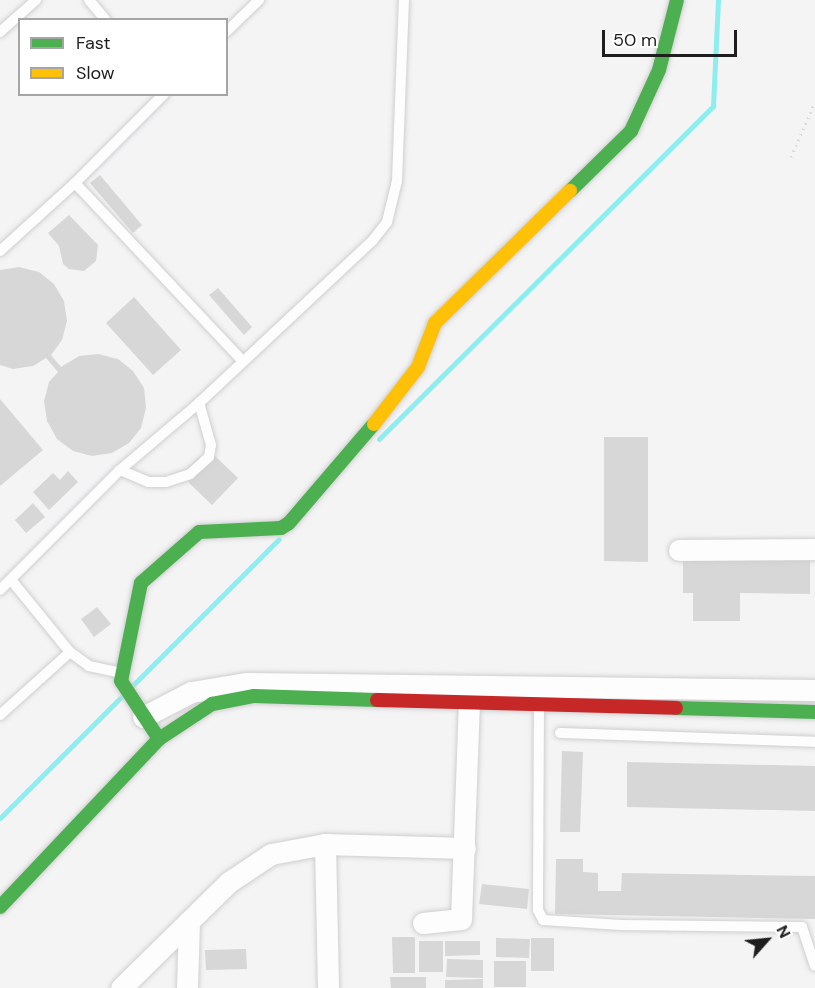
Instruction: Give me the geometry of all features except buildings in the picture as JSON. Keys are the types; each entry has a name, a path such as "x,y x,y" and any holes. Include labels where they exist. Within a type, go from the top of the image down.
{"street":[{"path":"159,739 138,709 122,680 138,591 151,572 199,532 281,528 289,523 399,395 418,367 442,315 631,130 659,70 677,0"},
{"path":"679,550 815,549"},
{"path":"138,709 191,692 247,683 815,690"},
{"path":"0,907 159,739 212,704 254,696 815,712"},
{"path":"423,922 461,919 470,703"},
{"path":"121,988 189,921 256,861 292,848 325,844 465,848"},
{"path":"325,844 328,988"},
{"path":"187,988 189,921"}],"lane":[{"path":"0,32 36,0"},
{"path":"89,0 104,18"},
{"path":"228,30 259,0"},
{"path":"0,590 12,581 120,470 200,403 373,240 387,222 397,181 404,0"},
{"path":"0,251 75,183 162,96"},
{"path":"75,183 243,361"},
{"path":"120,470 148,482 166,482 190,474 209,457 211,446 200,403"},
{"path":"12,581 70,652 89,666 122,680"},
{"path":"0,715 70,652"},
{"path":"539,705 538,910 543,920 621,925 802,927 815,966"},
{"path":"560,733 815,742"}],"path":[{"path":"791,157 815,102"}],"waterway":[{"path":"379,439 713,106 718,0"},
{"path":"133,685 279,539"},
{"path":"0,818 122,696"}],"traffic: fast":[{"path":"570,191 631,131 659,70 677,0"},
{"path":"159,739 121,681 141,583 199,532 281,528 289,523 374,424"},
{"path":"0,907 159,739 212,704 254,696 377,700"},
{"path":"676,708 815,712"}],"traffic: slow":[{"path":"374,424 418,367 435,323 570,191"}],"traffic: jam":[{"path":"377,700 676,708"}]}
